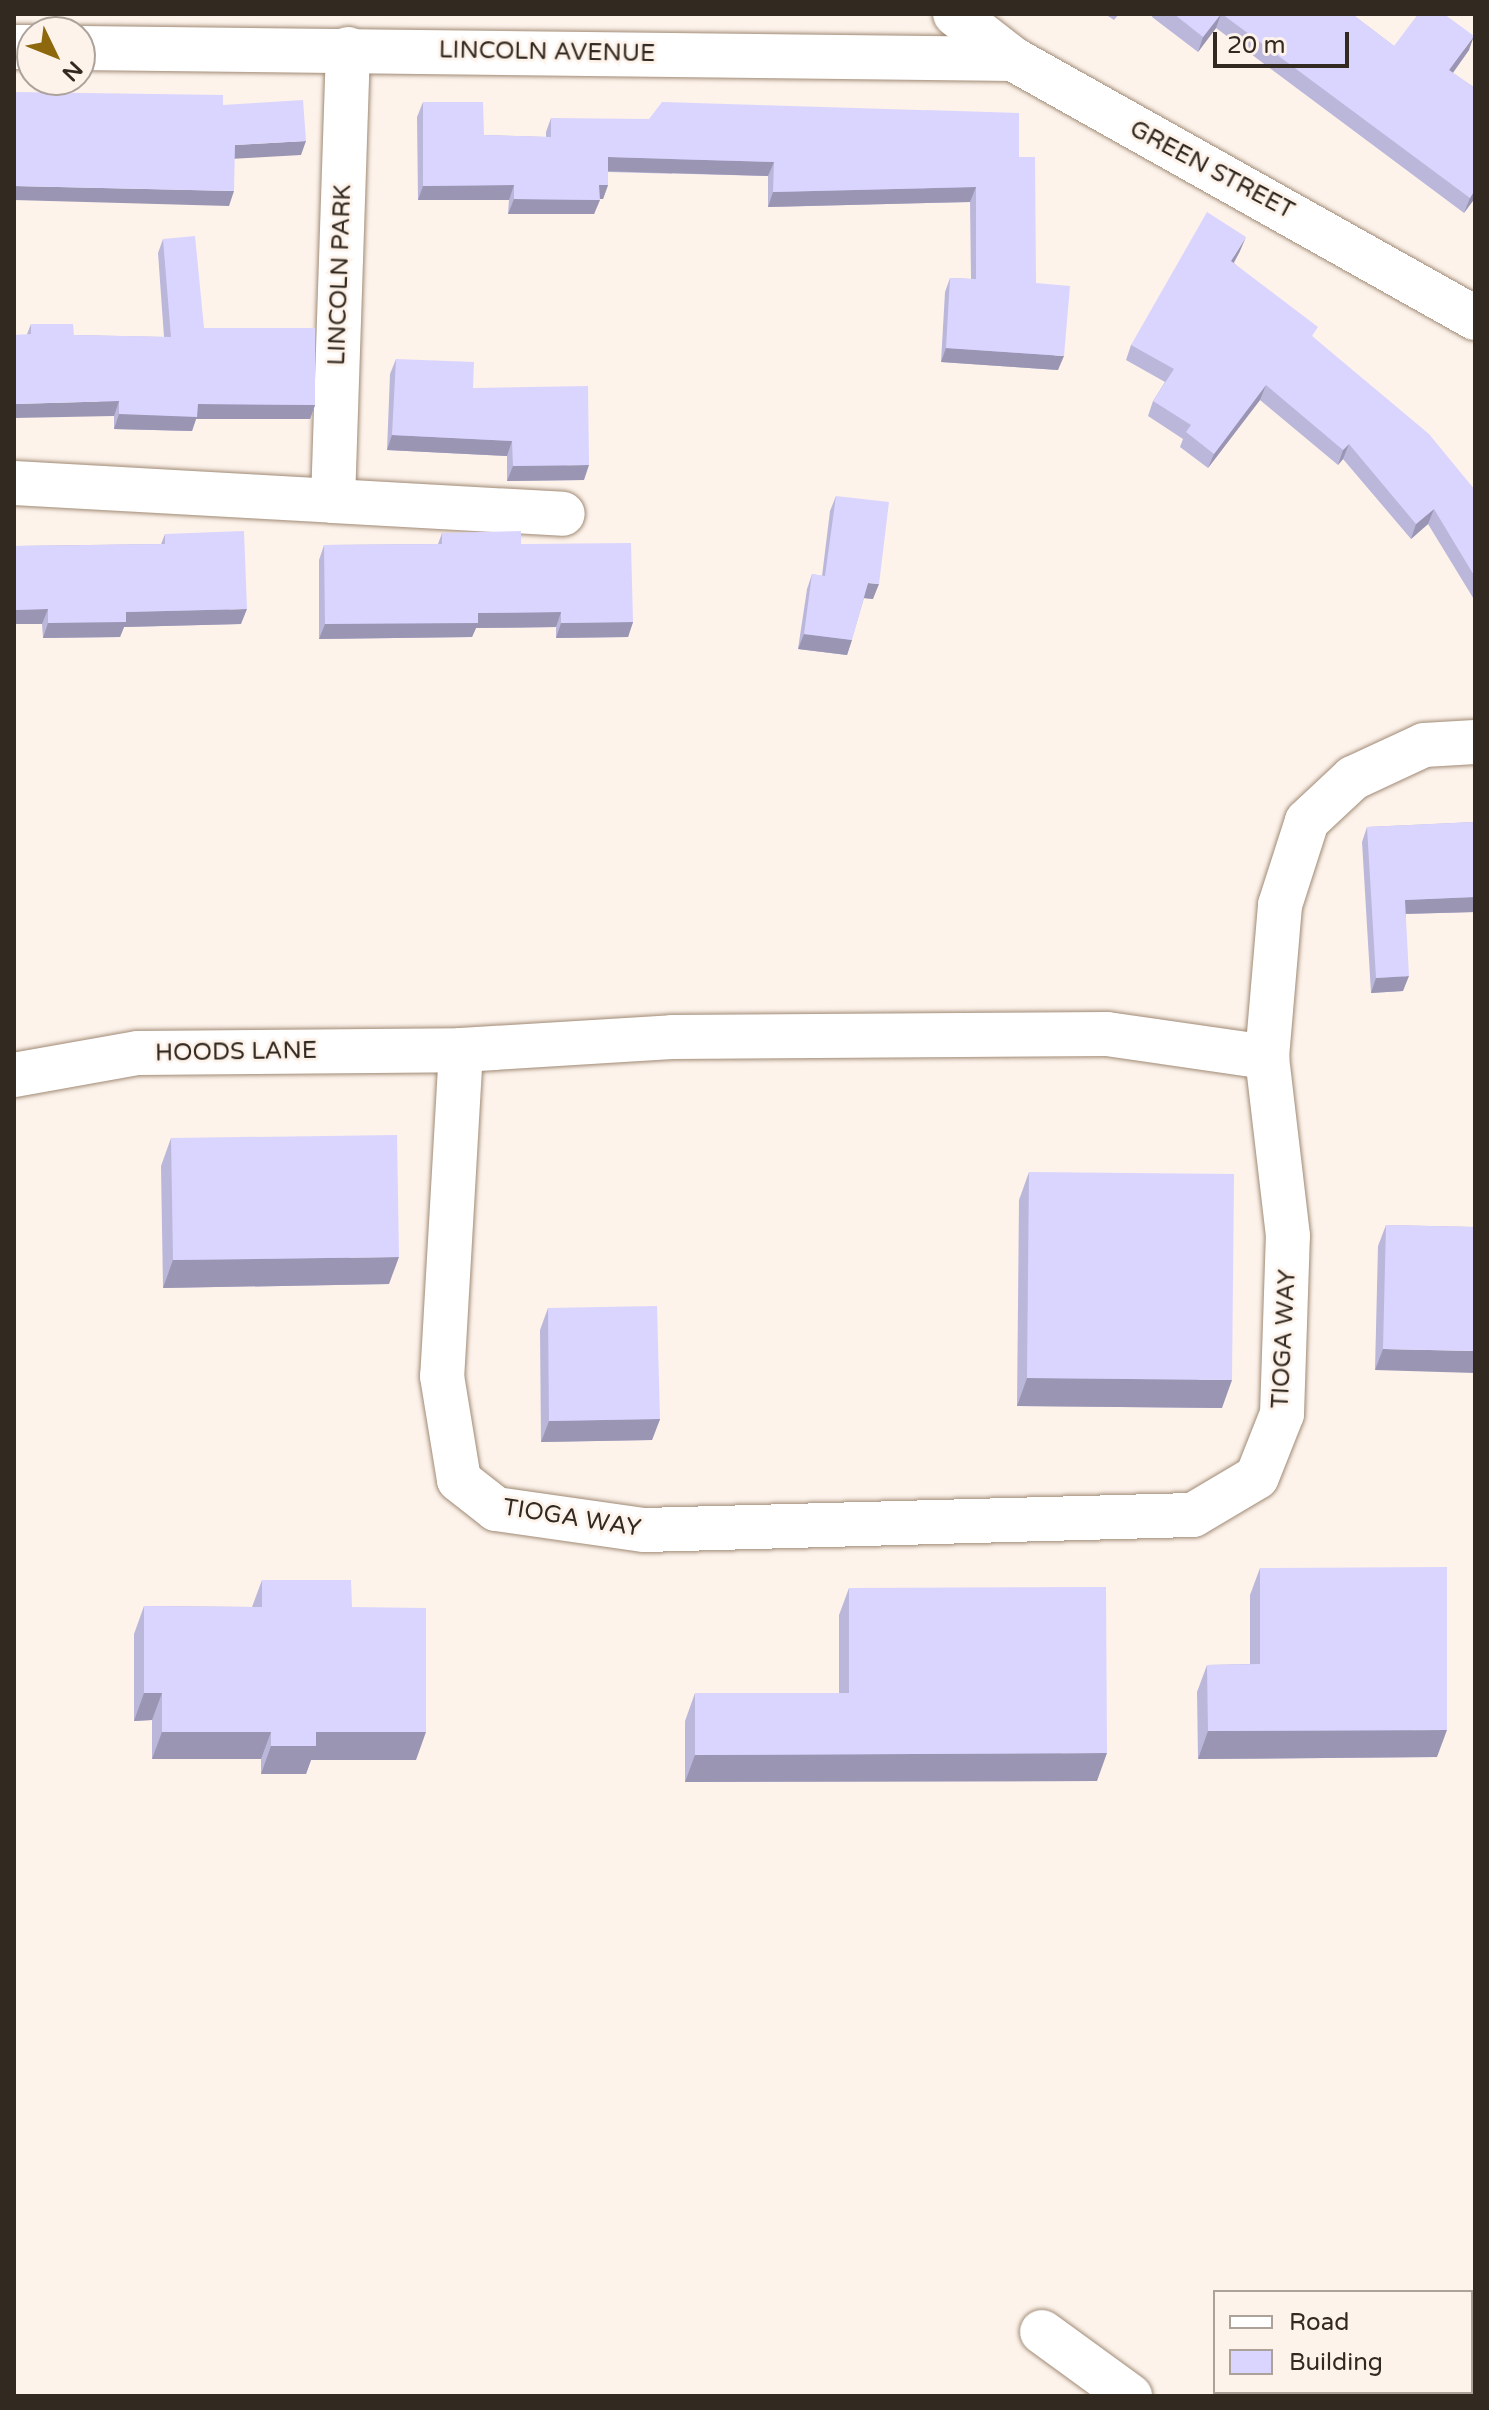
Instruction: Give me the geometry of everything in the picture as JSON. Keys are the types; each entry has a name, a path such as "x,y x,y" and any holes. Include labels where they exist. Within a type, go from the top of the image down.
{"street":[{"name":"GREEN STREET","path":"955,14 1013,59 1475,318"},
{"name":"LINCOLN AVENUE","path":"96,48 1013,59"},
{"name":"LINCOLN PARK","path":"333,501 348,49"},
{"path":"14,483 563,514"},
{"name":"TIOGA WAY","path":"461,1050 443,1277 442,1376 459,1480 496,1509 644,1530 1193,1515 1257,1477 1282,1414 1290,1329 1288,1236 1267,1057 1280,905 1307,821 1353,778 1424,745 1475,742"},
{"path":"461,1050 672,1037 1107,1034 1267,1057"},
{"name":"HOODS LANE","path":"14,1075 138,1053 461,1050"},
{"path":"1042,2332 1130,2396"}],"building":[{"path":"1174,14 1221,14 1203,37"},
{"path":"1222,14 1352,14 1394,46 1418,14 1444,14 1474,36 1449,70 1475,88 1475,190 1470,198"},
{"path":"14,92 16,96 96,96 96,93 223,95 223,105 303,100 306,141 235,145 234,191 14,186"},
{"path":"423,102 483,102 484,135 551,137 551,118 649,119 662,102 1019,113 1019,157 1035,157 1036,283 1070,286 1064,356 946,348 950,278 976,279 976,187 773,192 774,162 608,157 608,185 599,185 600,200 514,199 514,185 423,186"},
{"path":"1207,212 1246,237 1231,261 1318,327 1312,336 1429,434 1475,490 1475,577 1434,509 1416,524 1349,444 1343,450 1266,385 1214,454 1186,432 1191,425 1153,401 1174,369 1131,345"},
{"path":"195,236 204,328 315,328 315,405 198,404 197,417 119,414 119,401 14,404 14,335 31,334 31,324 73,324 74,335 171,337 163,239"},
{"path":"396,359 474,362 473,388 588,386 589,465 513,466 512,441 392,435"},
{"path":"836,496 889,502 879,584 868,583 852,640 804,634 812,574 825,576"},
{"path":"244,531 247,609 126,612 126,622 48,623 48,609 14,610 14,546 165,544 165,534"},
{"path":"521,531 521,544 631,543 633,622 561,623 561,612 478,613 478,623 325,624 324,545 442,544 442,533"},
{"path":"1475,822 1475,897 1405,900 1409,976 1376,978 1367,827"},
{"path":"397,1135 399,1257 173,1260 171,1138"},
{"path":"1029,1172 1234,1174 1232,1380 1027,1378"},
{"path":"1386,1225 1475,1227 1475,1351 1383,1349"},
{"path":"657,1306 660,1419 549,1421 548,1308"},
{"path":"1447,1567 1447,1730 1208,1731 1207,1665 1260,1664 1260,1568"},
{"path":"262,1580 351,1580 352,1607 426,1608 426,1732 316,1732 316,1746 271,1746 271,1732 162,1732 162,1693 144,1693 144,1606 262,1607"},
{"path":"1106,1587 1107,1753 695,1755 695,1693 849,1693 849,1588"}]}
